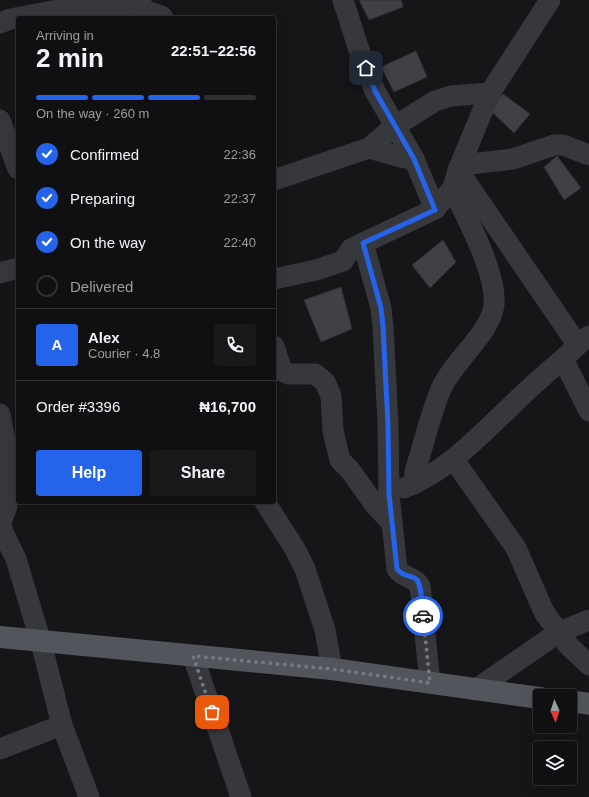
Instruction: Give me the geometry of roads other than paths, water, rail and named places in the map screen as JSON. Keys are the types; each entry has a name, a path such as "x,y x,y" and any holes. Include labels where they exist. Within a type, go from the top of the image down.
{"main road":[{"path":"0,636 332,669 533,697"},
{"path":"577,702 589,704"}],"street":[{"path":"343,0 361,56 375,91 414,159 435,210"},
{"path":"276,279 316,270 343,261 351,249 435,210 457,174 490,93 550,0"},
{"path":"23,16 69,9 135,2 161,16"},
{"path":"0,23 10,18 16,17"},
{"path":"276,179 369,148 395,126 435,100 451,96 490,93"},
{"path":"0,120 16,164"},
{"path":"457,174 513,160 554,145 563,145 589,155"},
{"path":"369,148 400,157 414,159"},
{"path":"389,494 414,484 454,460 541,377 583,340 457,174"},
{"path":"414,484 416,471 441,389 450,372 486,326 491,318 494,305 490,271 457,174"},
{"path":"363,243 381,308 383,327 388,424 389,494 397,569 401,574 415,579 420,586 430,683"},
{"path":"0,273 16,269"},
{"path":"276,352 282,371 290,374 315,374 325,382 331,396 333,431 340,460 350,470 375,505 392,523"},
{"path":"563,359 589,411"},
{"path":"16,410 0,414 9,464 7,506 1,522 7,542 16,559 40,639 62,725 89,797"},
{"path":"454,460 516,548 544,612 568,645 589,666"},
{"path":"266,504 295,549 305,569 325,630 332,669"},
{"path":"475,690 558,632 589,620"},
{"path":"193,656 241,797"},
{"path":"0,749 62,725"}]}
